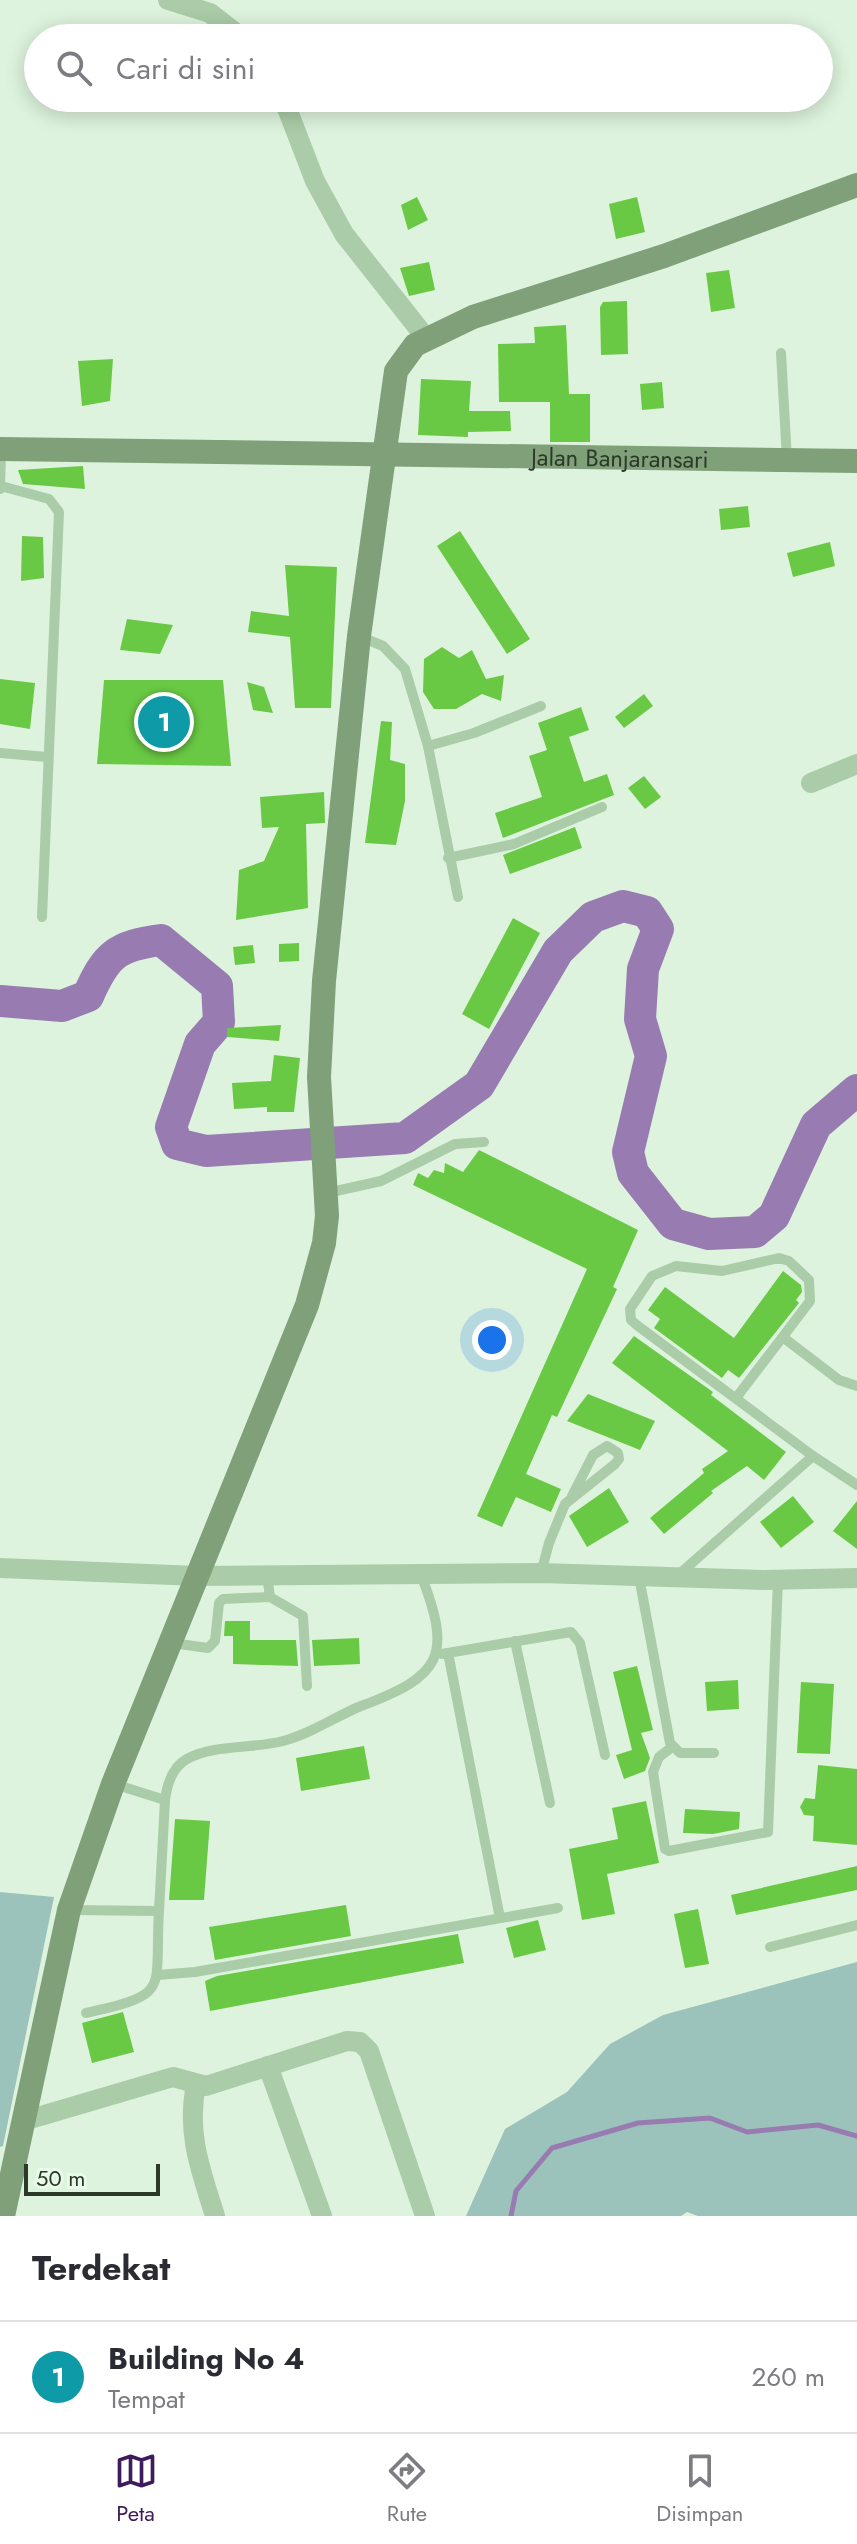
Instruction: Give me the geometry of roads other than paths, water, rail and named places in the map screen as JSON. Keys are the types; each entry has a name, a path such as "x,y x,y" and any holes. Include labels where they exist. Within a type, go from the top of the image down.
{"street":[{"path":"168,0 210,13 224,24"},
{"path":"288,112 315,181 344,234 426,338"},
{"path":"3,2216 10,2173 27,2120 69,1910 113,1784 307,1305 324,1243 327,1193 319,1077 322,1007 359,636 382,453 396,371 403,357 426,338 473,317 664,256 857,185"},
{"name":"Jalan Banjaransari","path":"1,449 857,461"},
{"path":"811,783 857,764"},
{"path":"0,1568 197,1576 541,1573 674,1578 857,1578"},
{"path":"27,2120 173,2077 185,2077 196,2085 206,2086 347,2041 360,2042 365,2046 425,2216"},
{"path":"268,2066 322,2216"},
{"path":"196,2085 190,2114 194,2147 215,2216"}],"lane":[{"path":"781,353 787,460"},
{"path":"1,449 1,488 49,499 59,512 42,917"},
{"path":"359,636 383,646 405,669 428,746 458,897"},
{"path":"428,746 474,733 541,706"},
{"path":"0,753 47,757"},
{"path":"448,858 514,844 602,807"},
{"path":"327,1193 381,1181 455,1144 484,1142"},
{"path":"736,1398 810,1301 812,1290 801,1270 779,1258 722,1271 676,1266 652,1276 630,1309 631,1320 813,1456 857,1485"},
{"path":"784,1338 839,1380 857,1386"},
{"path":"541,1573 560,1513 593,1455 607,1446 615,1450 619,1459 615,1464 572,1496"},
{"path":"674,1578 813,1456"},
{"path":"267,1573 270,1597"},
{"path":"86,2013 138,2002 147,1995 158,1975 165,1800 173,1774 189,1758 303,1736 353,1709 401,1691 420,1680 436,1655 437,1631 420,1573"},
{"path":"639,1577 672,1747 680,1753 714,1753"},
{"path":"672,1747 659,1757 653,1772 665,1849 669,1851 768,1832 778,1579"},
{"path":"172,1643 208,1648 215,1641 219,1603 223,1599 270,1597 303,1616 307,1686"},
{"path":"436,1655 566,1631 576,1636 605,1755"},
{"path":"515,1641 537,1727 550,1803"},
{"path":"448,1653 500,1918"},
{"path":"113,1784 165,1800"},
{"path":"158,1975 195,1972 558,1908"},
{"path":"69,1910 159,1911"},
{"path":"770,1947 857,1925"}],"waterway":[{"path":"0,1001 62,1006 88,996 101,971 114,955 133,946 161,940 217,986 219,1022 200,1044 171,1127 177,1144 206,1151 405,1138 479,1085 558,951 593,917 623,906 647,912 658,929 643,969 640,1019 651,1056 628,1152 633,1173 673,1224 709,1234 755,1232 774,1216 816,1125 857,1090"},
{"path":"511,2216 516,2191 552,2148 638,2123 710,2118 747,2132 818,2125 857,2136"}],"place":[{"name":"Building No 4","path":"164,722"}]}
